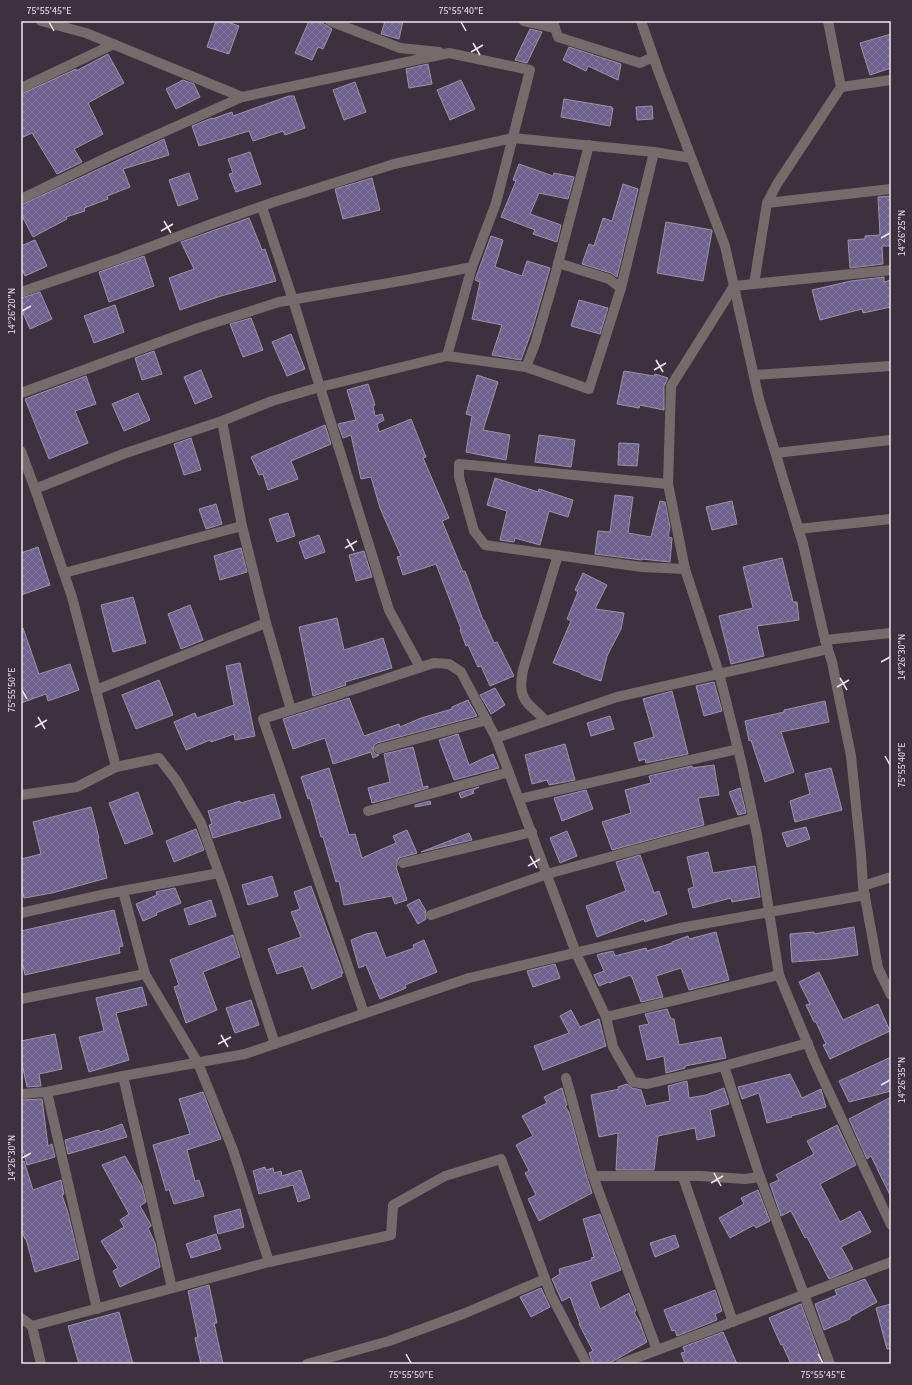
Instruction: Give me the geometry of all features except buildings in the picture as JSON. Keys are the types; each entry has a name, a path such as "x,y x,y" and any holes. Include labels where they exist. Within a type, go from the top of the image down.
{"street":[{"path":"41,21 86,33 242,98"},
{"path":"330,21 400,48 449,53 530,70 496,203 472,267 447,356"},
{"path":"524,21 554,24 558,37 640,63 653,57"},
{"path":"641,21 653,57 725,246 760,399 798,529 826,644 832,662 851,756 864,890 878,968 891,995"},
{"path":"754,284 767,203 777,184 841,87 828,21"},
{"path":"21,88 114,44"},
{"path":"21,199 110,156 242,98 449,53"},
{"path":"841,87 891,80"},
{"path":"21,292 122,258 274,202 394,164 513,138 654,152 691,158"},
{"path":"526,367 535,344 558,263 589,145"},
{"path":"35,489 123,454 222,421 272,401 320,387 447,356 526,367 589,389 621,288 654,152"},
{"path":"767,203 891,189"},
{"path":"262,207 293,300 389,610 420,667"},
{"path":"558,263 609,279 621,288"},
{"path":"21,393 198,328 279,302 472,267"},
{"path":"734,286 891,270"},
{"path":"734,286 671,386 668,484 685,569 719,673 738,749 757,836 779,976 891,1225"},
{"path":"754,375 891,366"},
{"path":"222,421 242,526 266,623 291,710"},
{"path":"776,453 891,440"},
{"path":"21,451 25,476 35,489 72,597 116,767"},
{"path":"668,484 459,464 459,477 474,531 485,545 642,567 685,569"},
{"path":"798,529 891,519"},
{"path":"64,574 242,526"},
{"path":"546,721 523,698 520,685 523,670 558,555"},
{"path":"96,690 266,623"},
{"path":"496,738 617,697 719,673 826,644 891,633"},
{"path":"364,1013 263,719 420,667 434,663 449,664 461,672 496,738 520,799 576,953 606,1017 613,1047 633,1082 647,1084 724,1066 808,1043"},
{"path":"379,749 487,720"},
{"path":"520,799 738,749"},
{"path":"21,795 77,787 116,767 159,758 176,780 201,823 275,1044"},
{"path":"368,811 509,772"},
{"path":"432,915 547,874 753,818"},
{"path":"403,863 532,832"},
{"path":"21,913 123,891 219,873"},
{"path":"21,1094 47,1092 123,1076 245,1054 469,978 680,928 768,912 864,890 891,877"},
{"path":"123,891 145,974 198,1062 233,1150 269,1262"},
{"path":"21,999 145,974"},
{"path":"606,1017 779,976"},
{"path":"724,1066 760,1177 830,1364"},
{"path":"123,1076 172,1288"},
{"path":"566,1078 593,1176 657,1350"},
{"path":"47,1092 97,1309"},
{"path":"32,1326 269,1262 391,1235 393,1205 445,1176 501,1159 551,1295 587,1364"},
{"path":"593,1176 700,1176 745,1179 760,1177"},
{"path":"683,1176 733,1322"},
{"path":"620,1364 891,1262"},
{"path":"307,1364 389,1341 463,1314 545,1279"},
{"path":"21,1318 32,1326 41,1364"}]}
